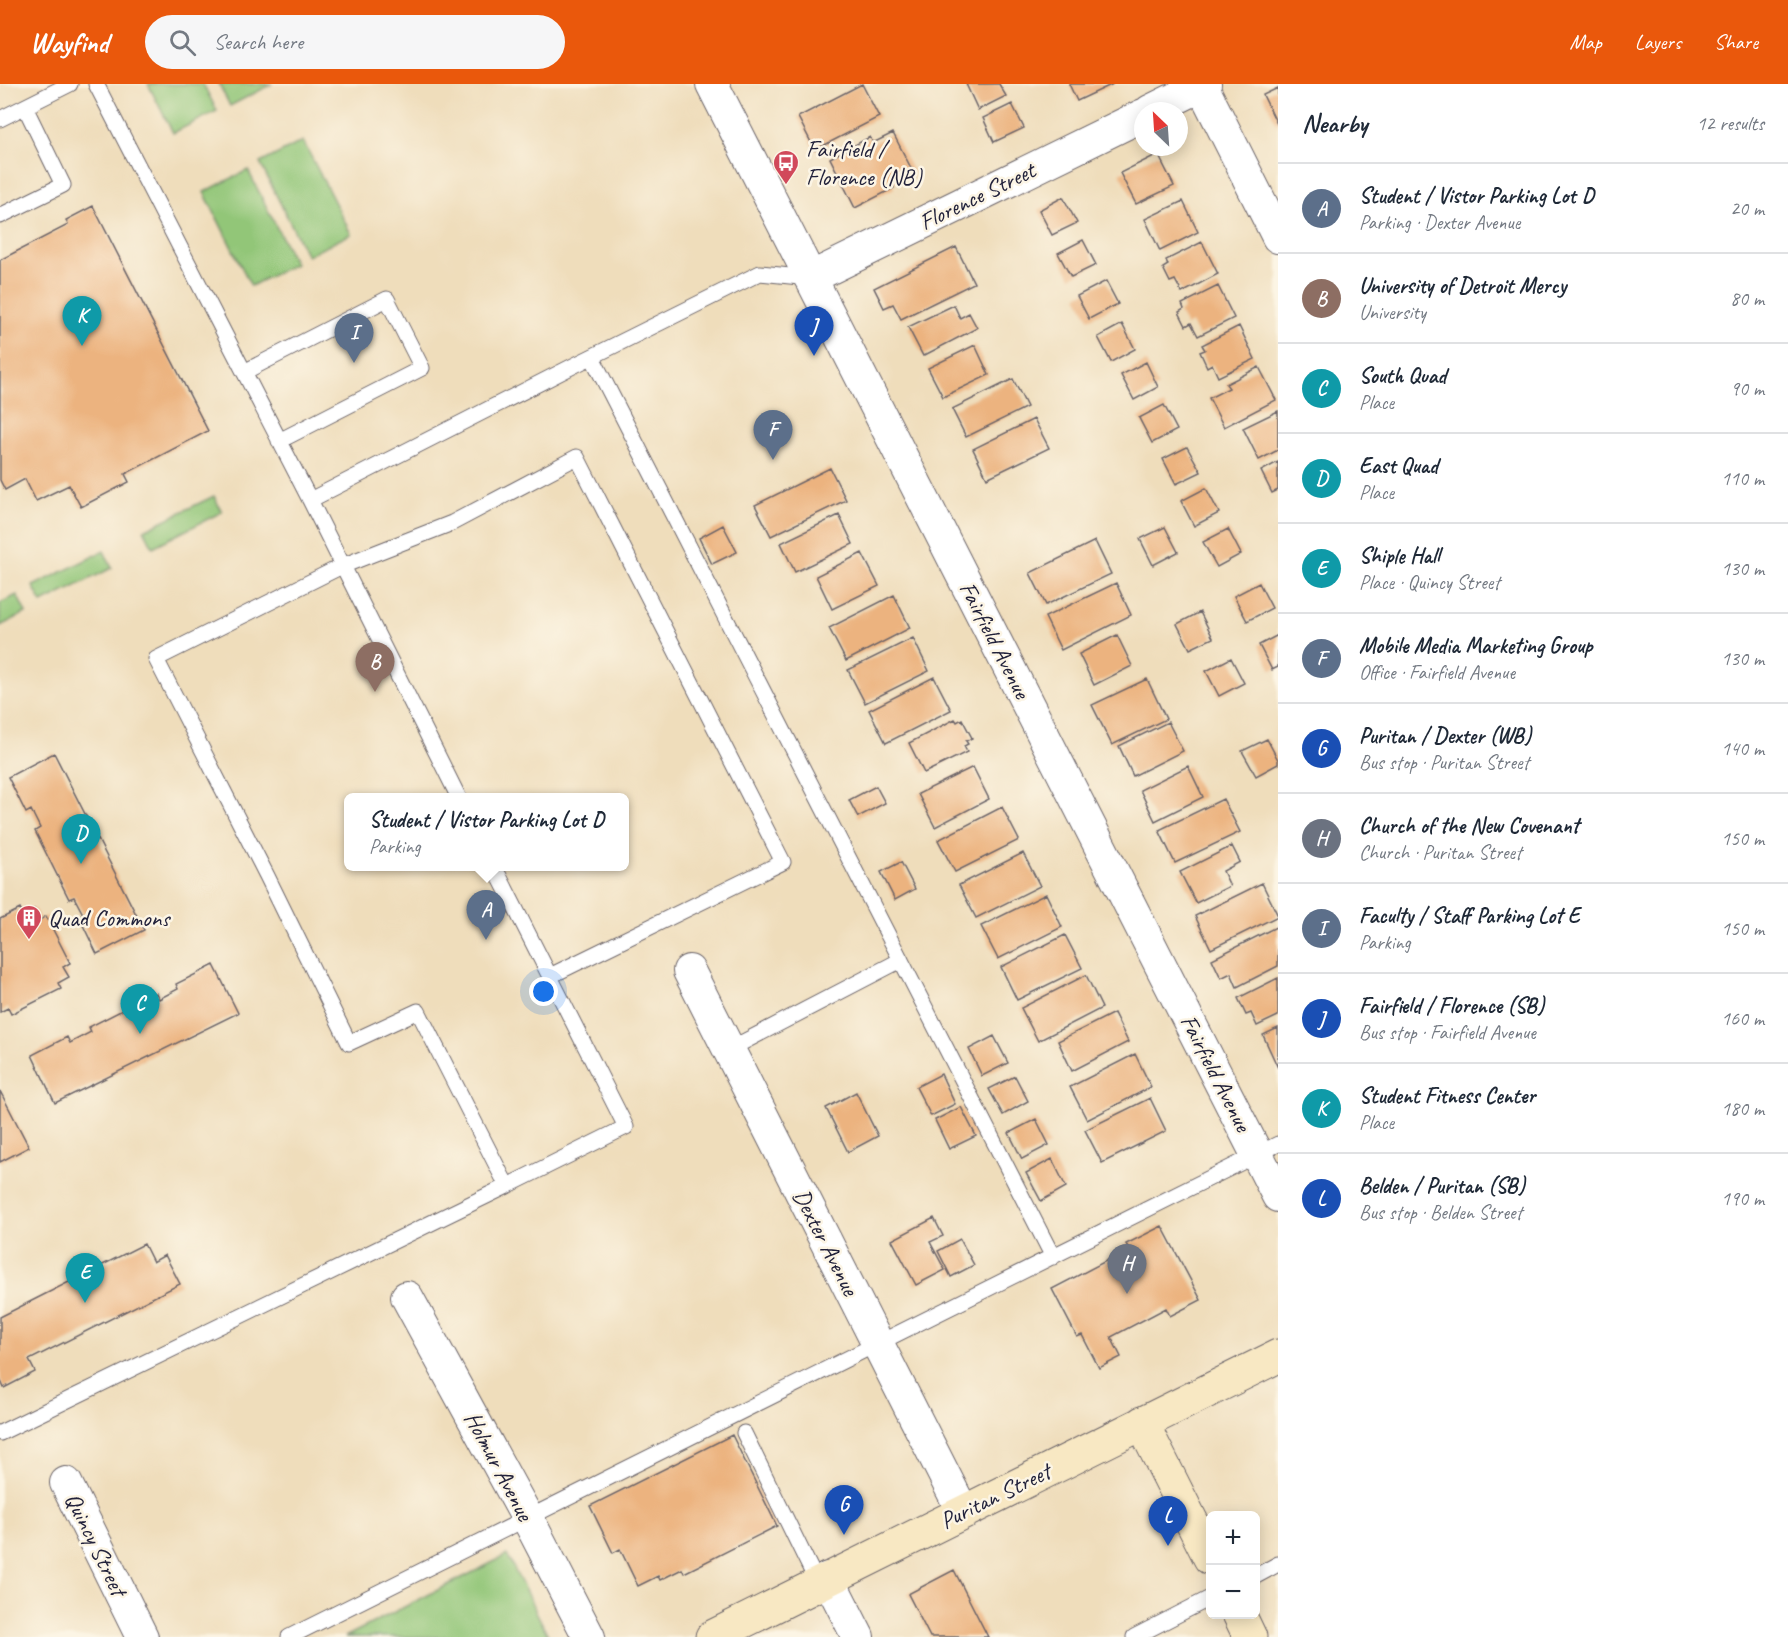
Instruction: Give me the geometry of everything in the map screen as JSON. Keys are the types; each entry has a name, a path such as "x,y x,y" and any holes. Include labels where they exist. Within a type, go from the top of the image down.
{"street":[{"name":"Fairfield Avenue","path":"712,84 810,278 1267,1149 1278,1196"},
{"path":"1168,102 1202,85 1278,237"},
{"name":"Florence Street","path":"810,278 1134,119"},
{"name":"Dexter Avenue","path":"688,971 963,1512"},
{"name":"Holmur Avenue","path":"407,1297 528,1519 589,1637"},
{"name":"Puritan Street","path":"712,1637 1278,1356"},
{"path":"1142,1423 1206,1550"},
{"name":"Quincy Street","path":"66,1483 142,1637"},
{"path":"823,1581 858,1637"},
{"path":"1241,1619 1250,1637"}],"lane":[{"path":"0,119 70,84"},
{"path":"96,84 310,500 456,793"},
{"path":"0,216 63,185 25,107"},
{"path":"310,500 760,273 810,278"},
{"path":"244,372 387,299 422,368 279,441"},
{"path":"592,357 1053,1257"},
{"path":"507,1186 418,1011 350,1043 156,659 342,566 452,523 577,457 783,862 550,976"},
{"path":"0,1433 626,1127 496,871"},
{"path":"728,1050 901,960"},
{"path":"290,1637 1267,1149"},
{"path":"744,1433 823,1581"},
{"path":"1260,1574 1278,1564"},
{"path":"1134,1637 1206,1600"}],"green space":[{"path":"148,84 203,84 217,111 173,133"},
{"path":"219,84 272,84 230,106"},
{"path":"303,141 351,234 307,256 260,163"},
{"path":"248,170 295,264 251,286 204,192"},
{"path":"214,496 222,512 153,547 144,530"},
{"path":"104,551 112,568 42,603 33,586"},
{"path":"17,595 26,613 0,626 0,603"},
{"path":"507,1555 549,1637 345,1637"}],"building":[{"path":"862,84 879,117 815,150 798,117"},
{"path":"966,84 999,84 1006,96 978,110"},
{"path":"1069,84 1113,84 1077,101"},
{"path":"1278,88 1278,126 1263,95"},
{"path":"1012,104 1024,128 994,142 983,118"},
{"path":"893,133 913,172 892,183 894,188 855,208 830,158 870,137 873,143"},
{"path":"1154,156 1159,156 1174,186 1136,204 1120,173"},
{"path":"1063,197 1077,223 1052,235 1039,210"},
{"path":"1183,201 1198,232 1160,251 1145,219"},
{"path":"93,206 208,431 125,474 129,482 81,507 69,485 36,501 25,479 5,490 0,480 0,260 68,225 66,220"},
{"path":"1083,240 1096,265 1071,277 1058,253"},
{"path":"1202,242 1218,274 1182,293 1175,280 1170,282 1163,268 1168,265 1166,260"},
{"path":"956,247 974,283 901,319 893,304 884,308 874,288"},
{"path":"1106,281 1118,304 1089,319 1077,296"},
{"path":"1218,286 1234,318 1198,336 1191,323 1186,326 1179,312 1184,309 1182,304"},
{"path":"954,305 960,318 969,313 977,328 923,356 908,327"},
{"path":"1122,324 1135,349 1111,362 1098,337"},
{"path":"1239,326 1255,359 1218,377 1212,364 1207,367 1200,352 1205,350 1202,345"},
{"path":"975,345 989,375 943,397 928,368"},
{"path":"1146,362 1158,387 1134,400 1121,375"},
{"path":"1259,367 1276,400 1224,427 1209,398 1229,388 1226,384"},
{"path":"1013,379 1027,407 966,437 952,409"},
{"path":"1164,405 1177,430 1152,443 1139,418"},
{"path":"1278,411 1278,450 1259,460 1243,428"},
{"path":"1034,419 1049,448 987,478 973,449"},
{"path":"1187,447 1201,472 1176,484 1163,459"},
{"path":"1278,462 1278,490 1272,493 1261,471"},
{"path":"830,468 846,500 771,536 755,505"},
{"path":"1206,488 1219,513 1194,526 1181,501"},
{"path":"839,515 853,544 795,572 781,543"},
{"path":"723,525 737,552 712,564 699,538"},
{"path":"1165,527 1178,552 1153,565 1140,539"},
{"path":"1228,529 1241,554 1217,567 1203,542"},
{"path":"1095,541 1111,574 1046,605 1030,573"},
{"path":"862,553 879,586 832,609 816,576"},
{"path":"1116,583 1131,615 1061,650 1045,617"},
{"path":"1259,583 1272,608 1247,621 1234,596"},
{"path":"894,595 910,628 846,661 829,628"},
{"path":"1200,612 1213,638 1190,649 1177,624"},
{"path":"1117,635 1132,666 1094,685 1079,654"},
{"path":"1278,635 1278,667 1272,670 1259,645"},
{"path":"913,638 929,671 865,703 848,670"},
{"path":"1231,658 1244,683 1219,696 1206,671"},
{"path":"934,677 951,710 886,743 869,710"},
{"path":"1147,679 1166,719 1112,745 1092,705"},
{"path":"955,719 957,722 962,719 972,738 966,741 968,744 964,746 967,752 924,773 909,743"},
{"path":"1168,722 1183,751 1133,776 1119,746"},
{"path":"1267,739 1278,764 1256,776 1242,751"},
{"path":"54,753 144,930 97,954 79,917 83,914 74,897 69,899 35,831 40,828 31,810 26,813 8,777"},
{"path":"1188,766 1203,797 1155,821 1140,790"},
{"path":"973,767 989,799 935,827 918,794"},
{"path":"876,786 885,803 858,817 849,800"},
{"path":"1223,799 1240,832 1175,863 1159,830"},
{"path":"1002,807 1019,840 955,872 938,840"},
{"path":"1232,846 1240,862 1223,871 1230,886 1196,903 1180,872"},
{"path":"1023,853 1040,886 976,918 959,885"},
{"path":"901,862 915,889 895,900 881,872"},
{"path":"1262,883 1278,916 1211,949 1195,916"},
{"path":"1046,894 1062,927 998,959 981,926"},
{"name":"Quad Commons","path":"20,909 23,914 34,909 40,920 46,916 70,963 63,967 69,977 58,983 61,989 11,1014 8,1008 0,1012 0,919"},
{"path":"1278,926 1278,966 1237,987 1231,973 1221,978 1212,959"},
{"path":"1065,935 1082,968 1017,1000 1001,967"},
{"path":"214,965 238,1013 55,1103 32,1055 67,1037 70,1043 91,1032 89,1027 156,993 159,999 178,989 176,984"},
{"path":"1086,975 1102,1008 1038,1041 1021,1008"},
{"path":"1278,978 1278,1016 1257,1026 1251,1013 1246,1015 1238,998"},
{"path":"1114,1013 1128,1042 1072,1071 1058,1041"},
{"path":"1278,1028 1278,1068 1263,1035"},
{"path":"994,1036 1008,1063 982,1076 969,1049"},
{"path":"1135,1054 1151,1087 1087,1120 1070,1087"},
{"path":"941,1074 955,1104 931,1116 916,1087"},
{"path":"1015,1076 1028,1101 1003,1115 989,1089"},
{"path":"0,1091 29,1147 0,1162"},
{"path":"856,1092 878,1136 848,1152 826,1108"},
{"path":"1150,1098 1166,1131 1102,1163 1085,1130"},
{"path":"961,1107 976,1136 949,1149 935,1120"},
{"path":"1036,1119 1049,1145 1022,1159 1009,1133"},
{"path":"1052,1159 1066,1187 1041,1201 1026,1173"},
{"path":"934,1218 943,1236 930,1242 945,1270 916,1285 892,1240"},
{"path":"1162,1226 1201,1300 1170,1316 1166,1308 1111,1337 1121,1357 1099,1368 1082,1335 1077,1337 1052,1289 1129,1249 1126,1244"},
{"path":"960,1239 974,1265 951,1277 938,1251"},
{"path":"144,1244 153,1262 165,1255 180,1284 29,1360 35,1372 4,1388 0,1379 0,1317"},
{"path":"732,1435 777,1526 684,1573 682,1569 660,1580 658,1576 638,1586 620,1549 613,1553 590,1506"},
{"path":"954,1570 988,1637 930,1637 908,1594"}],"place":[{"name":"Fairfield / Florence (NB)","path":"786,186"},
{"name":"Student Fitness Center","path":"82,346"},
{"name":"Fairfield / Florence (SB)","path":"814,356"},
{"name":"Faculty / Staff Parking Lot E","path":"354,363"},
{"name":"Mobile Media Marketing Group","path":"773,460"},
{"name":"University of Detroit Mercy","path":"375,692"},
{"name":"East Quad","path":"81,864"},
{"name":"Student / Vistor Parking Lot D","path":"486,940"},
{"name":"Quad Commons","path":"29,941"},
{"name":"South Quad","path":"140,1034"},
{"name":"Church of the New Covenant","path":"1127,1294"},
{"name":"Shiple Hall","path":"85,1303"},
{"name":"Puritan / Dexter (WB)","path":"844,1535"},
{"name":"Belden / Puritan (SB)","path":"1168,1546"}]}
